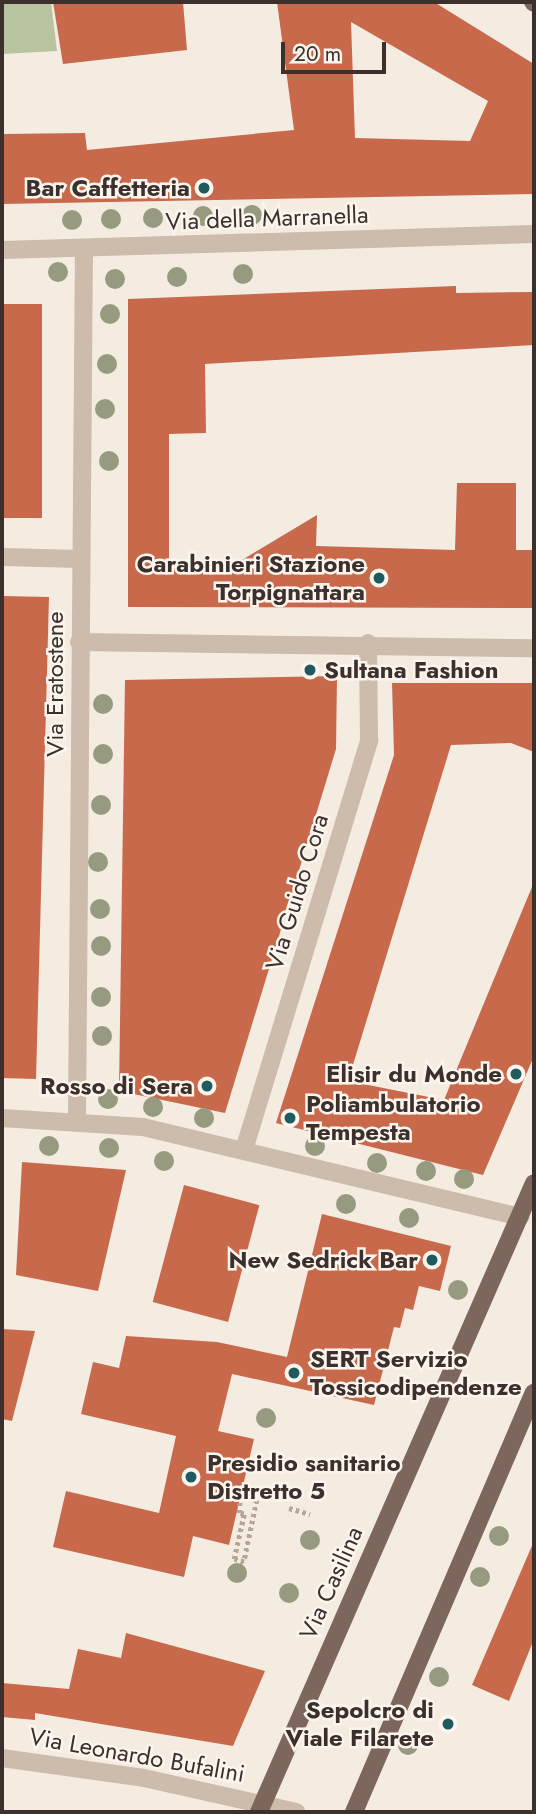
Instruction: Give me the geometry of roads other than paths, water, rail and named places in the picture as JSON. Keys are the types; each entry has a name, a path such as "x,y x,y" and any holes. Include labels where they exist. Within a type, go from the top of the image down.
{"main road":[{"name":"Via Casilina","path":"261,1807 534,1183"},
{"path":"354,1812 534,1393"}],"street":[{"name":"Via della Marranella","path":"2,250 534,234"},
{"name":"Via Eratostene","path":"77,1119 84,249"},
{"path":"2,557 80,559"},
{"path":"79,642 368,643 534,648"},
{"name":"Via Guido Cora","path":"244,1150 369,740 368,643"},
{"path":"2,1118 77,1119 244,1150 520,1217"},
{"name":"Via Leonardo Bufalini","path":"2,1758 296,1812"}],"place":[{"name":"Bar Caffetteria","path":"204,188"},
{"name":"Carabinieri Stazione Torpignattara","path":"379,578"},
{"name":"Sultana Fashion","path":"310,670"},
{"name":"Elisir du Monde","path":"516,1074"},
{"name":"Rosso di Sera","path":"207,1086"},
{"name":"Poliambulatorio Tempesta","path":"290,1118"},
{"name":"New Sedrick Bar","path":"432,1260"},
{"name":"SERT Servizio Tossicodipendenze","path":"294,1373"},
{"name":"Presidio sanitario Distretto 5","path":"191,1477"},
{"name":"Sepolcro di Viale Filarete","path":"448,1724"}]}
